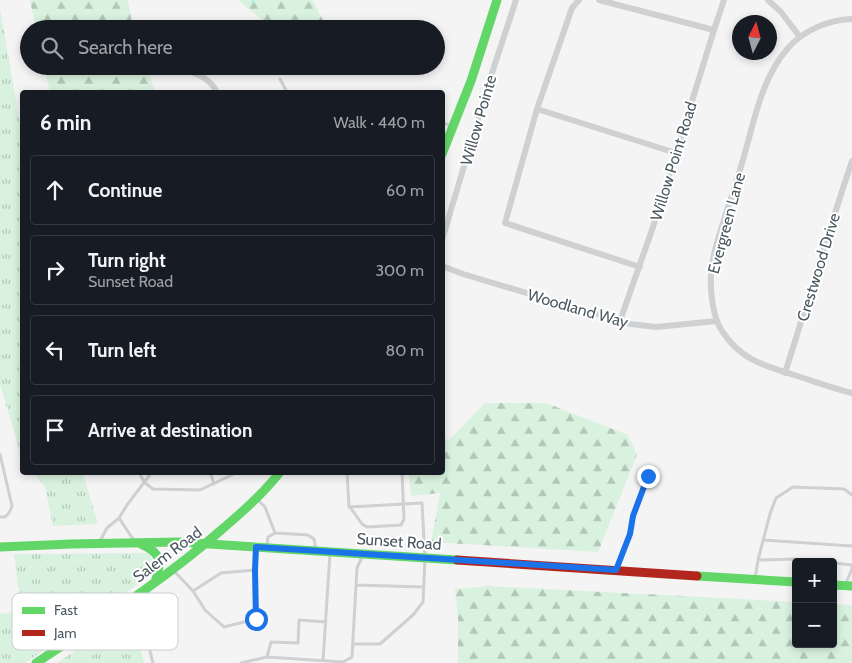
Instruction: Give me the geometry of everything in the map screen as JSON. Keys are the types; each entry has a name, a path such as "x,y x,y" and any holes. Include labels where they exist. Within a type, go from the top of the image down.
{"street":[{"path":"445,147 477,64 497,0"},
{"name":"Willow Pointe","path":"445,230 516,0"},
{"path":"579,0 572,8 537,109 505,223 640,267"},
{"path":"599,0 714,30"},
{"name":"Willow Point Road","path":"620,321 640,267 724,0"},
{"path":"768,0 781,12 800,37"},
{"name":"Evergreen Lane","path":"852,19 821,25 800,37 788,48 767,82 721,230 711,275 711,290 717,321 725,335 741,352 753,361 785,373 852,393"},
{"path":"199,75 213,85 216,90"},
{"path":"537,109 676,153"},
{"name":"Crestwood Drive","path":"785,373 852,161"},
{"name":"Woodland Way","path":"445,267 638,326 656,327 717,321"},
{"name":"Salem Road","path":"139,593 207,544 268,489 278,475"},
{"name":"Sunset Road","path":"0,547 178,542 792,582"},
{"path":"136,543 148,547 159,557 160,566 154,582"},
{"name":"Salem Road","path":"36,663 55,650"}],"lane":[{"path":"280,78 287,90"},
{"path":"445,123 454,127"},
{"path":"0,454 12,506 5,517 0,517"},
{"path":"140,475 144,482 153,489 200,490 232,475"},
{"path":"99,543 107,528 119,518 150,475"},
{"path":"211,475 214,484"},
{"path":"347,475 349,506 362,524 367,527 401,524 404,519 402,475"},
{"path":"616,570 630,534 633,516 648,476"},
{"path":"0,484 7,483"},
{"path":"755,580 763,540 776,498 793,487 844,490 852,495"},
{"path":"257,499 265,507 275,533"},
{"path":"349,506 422,503 424,558 423,602 413,615 380,644 352,644"},
{"path":"119,518 136,543"},
{"path":"267,548 268,537 275,533 308,536 314,539 316,551"},
{"path":"763,540 852,546"},
{"path":"172,569 193,591 204,610 224,627 256,619 256,547"},
{"path":"323,662 330,552"},
{"path":"241,663 267,657 343,662 352,657 357,568 364,554"},
{"path":"758,560 792,559"},
{"path":"837,563 852,565 849,586"},
{"path":"193,591 221,573 255,570"},
{"path":"356,585 424,587"},
{"path":"267,657 271,642 298,643 299,620 326,622"},
{"path":"150,650 153,663"}],"green space":[{"path":"30,0 128,0 131,20 34,20"},
{"path":"238,0 312,0 323,20 262,20"},
{"path":"0,8 20,124 20,452 0,384"},
{"path":"46,75 149,75 154,90 50,90"},
{"path":"485,403 546,403 628,435 637,455 598,552 431,542 440,493 411,496 409,475 445,475 445,439 449,440"},
{"path":"36,475 84,475 98,524 53,526 45,487"},
{"path":"148,553 154,562 154,573 125,593 19,593 14,554"},
{"path":"488,586 792,602 792,648 837,648 837,604 852,605 852,663 458,663 458,618 455,589"},
{"path":"12,612 12,650 44,650 25,663 0,663 0,614"},
{"path":"77,650 141,650 144,663 57,663"}],"traffic: fast":[{"path":"445,146 471,81 497,0"},
{"path":"140,593 176,567 244,510 277,475"},
{"path":"0,547 178,542 457,560"},
{"path":"141,544 157,555 159,569 155,582"},
{"path":"697,576 792,582"},
{"path":"837,585 852,586"},
{"path":"36,663 55,650"}],"traffic: jam":[{"path":"457,560 697,576"}],"route":[{"path":"256,619 256,547 616,570 630,534 633,516 648,476"}]}
